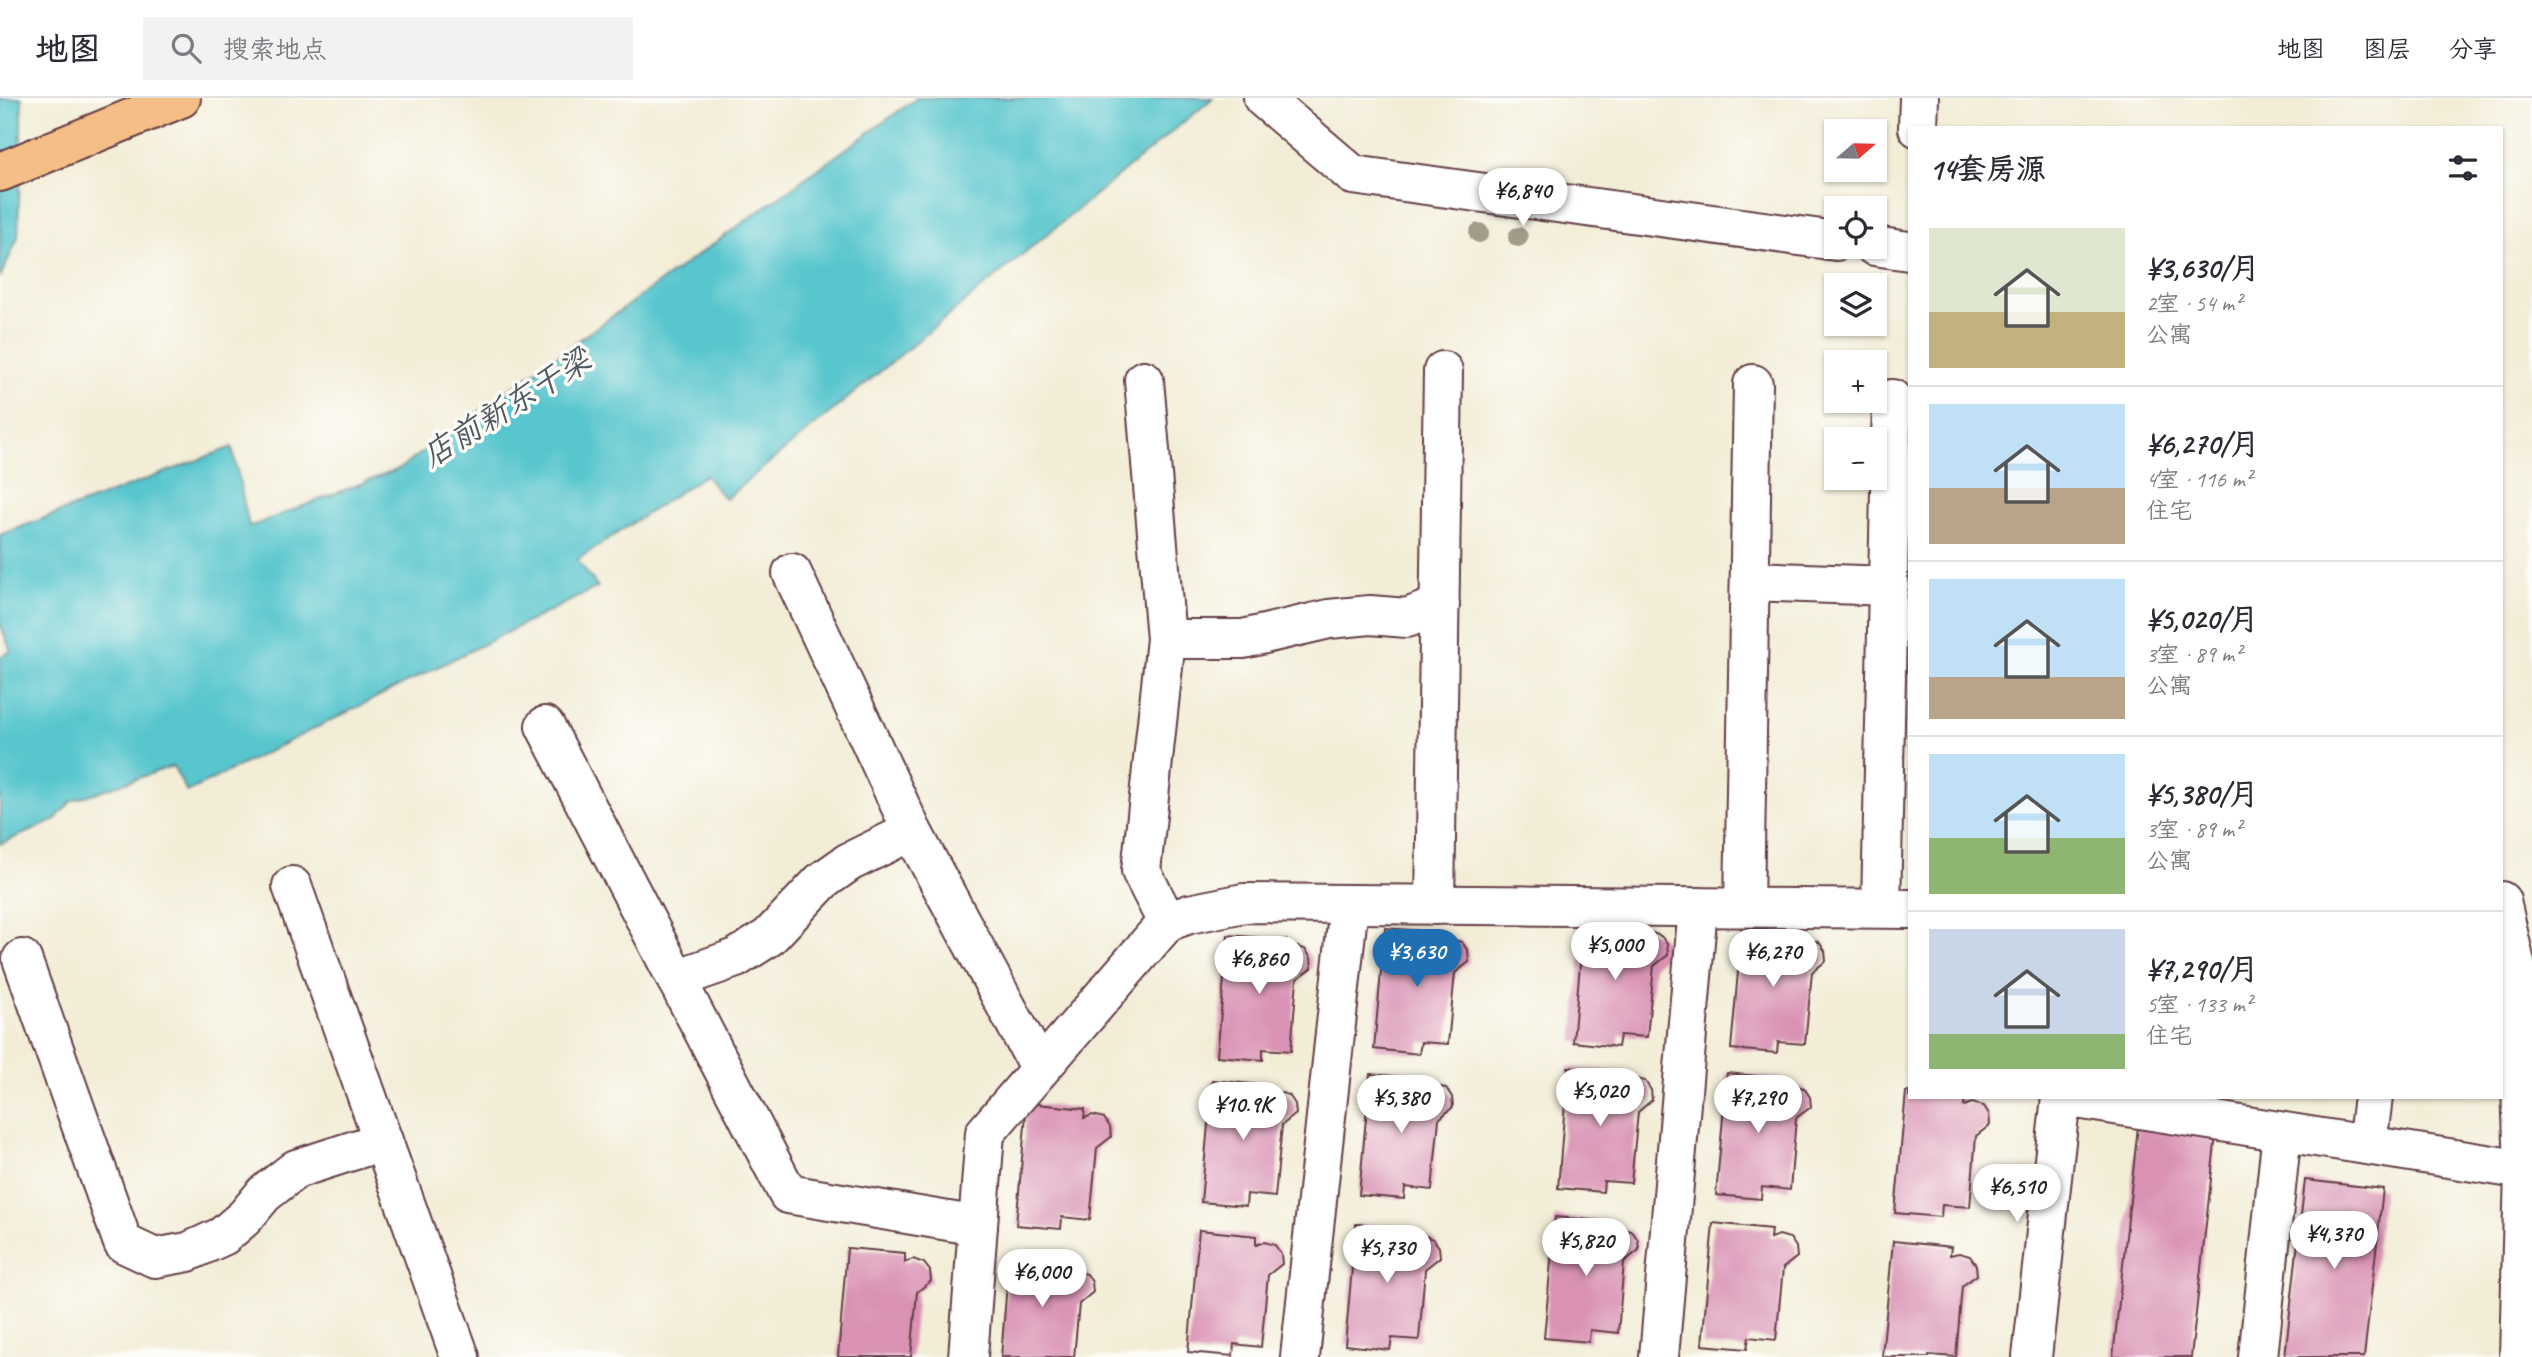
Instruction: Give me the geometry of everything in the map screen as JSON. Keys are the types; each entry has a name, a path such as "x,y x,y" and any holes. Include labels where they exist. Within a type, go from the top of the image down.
{"highway":[{"path":"0,172 181,98"}],"street":[{"path":"1263,98 1353,175 1824,239"},
{"path":"1918,126 1919,98"},
{"path":"1887,248 1908,251"},
{"path":"1435,905 1443,372"},
{"path":"1143,380 1166,639 1141,871 1167,922"},
{"path":"1744,907 1753,384"},
{"path":"968,1357 985,1133 1167,922 1189,914 1244,903 1895,908 1889,586 1892,399"},
{"path":"792,573 912,831 1040,1069"},
{"path":"1750,581 1889,586"},
{"path":"1166,639 1243,639 1329,619 1370,615 1407,618 1440,605"},
{"path":"545,726 788,1194 978,1226"},
{"path":"676,979 736,958 769,937 822,881 849,862 912,831"},
{"path":"292,886 460,1357"},
{"path":"1300,1357 1349,904"},
{"path":"1659,1357 1698,907"},
{"path":"2503,910 2517,972 2524,1170 2519,1357"},
{"path":"22,959 123,1243 155,1258 188,1252 223,1236 245,1217 264,1194 296,1169 383,1140"},
{"path":"2032,1357 2062,1099"},
{"path":"2075,1099 2524,1170"},
{"path":"2367,1145 2373,1099"},
{"path":"2258,1357 2282,1132"}],"water":[{"path":"0,98 22,98 18,237 0,278"},
{"name":"店前新东干梁","path":"917,98 1213,98 725,499 705,475 577,560 598,587 187,792 173,766 71,801 54,821 0,844 0,657 11,651 0,624 0,535 232,447 249,527 399,469"}],"building":[{"path":"1584,921 1642,926 1641,935 1650,932 1661,936 1667,944 1668,955 1654,966 1647,1037 1620,1035 1618,1047 1573,1042"},
{"path":"1385,928 1443,933 1442,942 1451,939 1462,942 1468,951 1469,962 1455,973 1448,1044 1421,1042 1419,1054 1374,1049"},
{"path":"1742,928 1800,933 1799,942 1808,939 1819,942 1825,951 1826,961 1812,972 1805,1044 1778,1042 1777,1053 1731,1049"},
{"path":"1228,935 1286,940 1285,949 1294,946 1305,949 1311,958 1312,968 1297,979 1291,1051 1263,1049 1263,1060 1217,1056"},
{"path":"1568,1067 1626,1072 1625,1081 1634,1078 1645,1081 1651,1090 1652,1100 1638,1112 1631,1183 1604,1181 1603,1192 1558,1188"},
{"path":"1727,1073 1785,1079 1784,1087 1792,1085 1804,1088 1810,1097 1811,1107 1796,1118 1790,1190 1762,1187 1761,1199 1716,1195"},
{"path":"1370,1074 1427,1079 1427,1088 1446,1088 1452,1097 1453,1107 1439,1119 1432,1190 1405,1187 1404,1199 1359,1195"},
{"path":"1212,1080 1270,1086 1269,1094 1278,1092 1289,1095 1295,1104 1296,1114 1282,1125 1275,1197 1247,1194 1246,1206 1201,1202"},
{"path":"1906,1092 1908,1099 1965,1099 1964,1106 1972,1103 1984,1106 1989,1114 1990,1125 1976,1136 1970,1207 1942,1205 1941,1217 1895,1213"},
{"path":"1027,1103 1085,1109 1084,1118 1093,1115 1104,1118 1110,1127 1111,1137 1097,1148 1090,1220 1062,1217 1061,1229 1016,1225"},
{"path":"2138,1126 2216,1135 2191,1357 2113,1357"},
{"path":"2305,1180 2383,1189 2364,1357 2285,1357"},
{"path":"1555,1217 1613,1222 1612,1231 1632,1231 1638,1240 1639,1250 1624,1262 1618,1333 1590,1330 1589,1342 1544,1338"},
{"path":"1713,1223 1771,1229 1770,1238 1779,1235 1790,1238 1796,1247 1797,1257 1783,1268 1776,1340 1749,1337 1747,1349 1702,1345"},
{"path":"1356,1224 1414,1229 1413,1238 1422,1235 1433,1239 1439,1247 1440,1257 1425,1269 1419,1340 1392,1338 1390,1350 1345,1345"},
{"path":"1199,1230 1256,1236 1256,1245 1264,1242 1275,1245 1281,1254 1282,1264 1268,1275 1261,1347 1234,1344 1233,1356 1188,1352"},
{"path":"1893,1241 1951,1247 1950,1255 1959,1253 1970,1256 1976,1265 1977,1275 1962,1286 1956,1357 1882,1357"},
{"path":"847,1248 905,1253 905,1262 913,1259 924,1263 930,1271 931,1281 917,1292 911,1357 838,1357"},
{"path":"1009,1259 1067,1265 1067,1273 1075,1271 1087,1274 1092,1282 1093,1292 1079,1304 1074,1357 1001,1357"}]}
